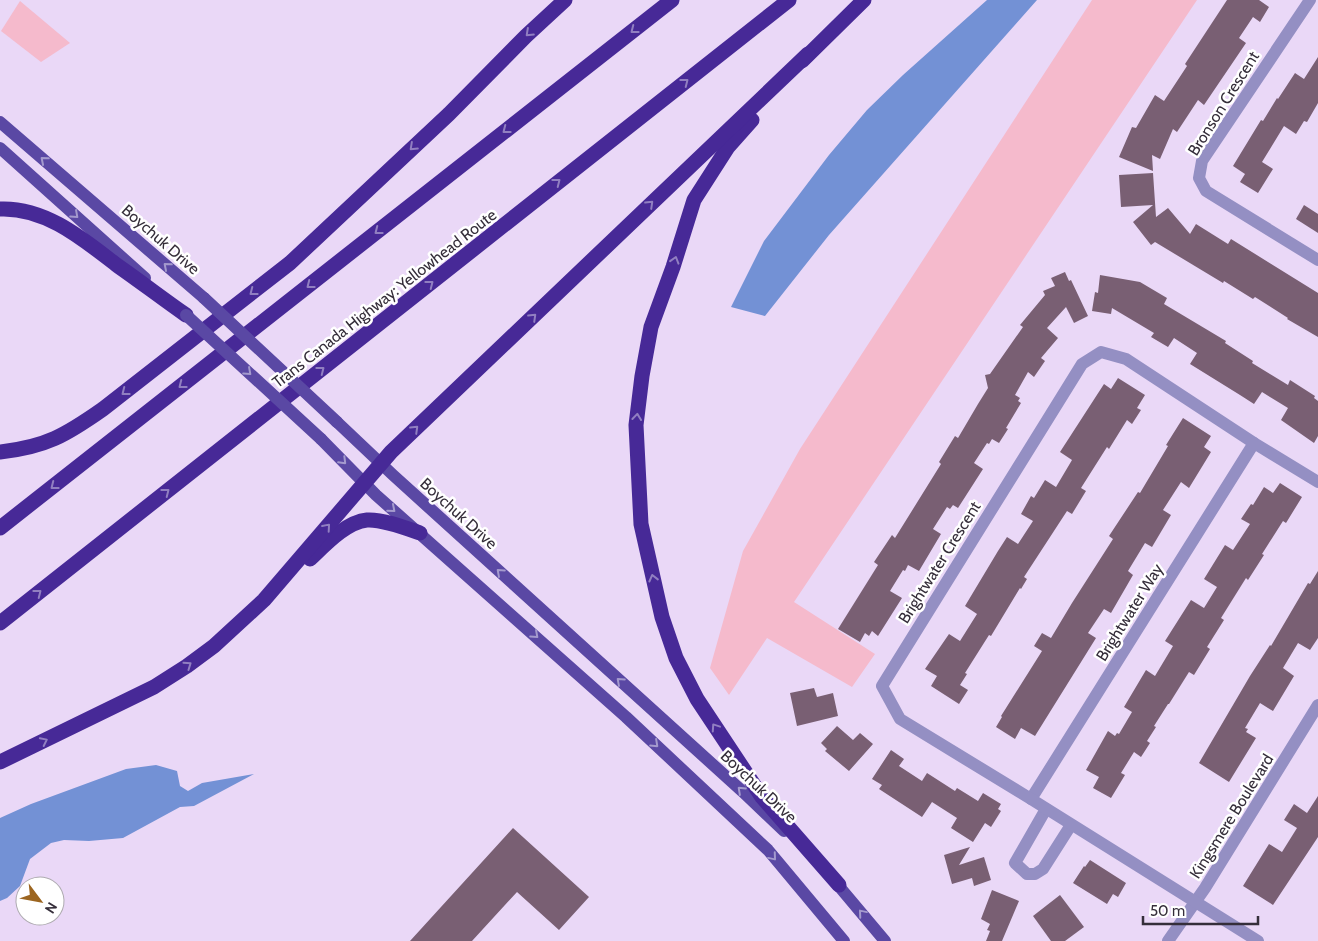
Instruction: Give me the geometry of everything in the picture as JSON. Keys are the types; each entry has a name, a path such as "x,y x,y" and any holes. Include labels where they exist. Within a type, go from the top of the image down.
{"highway":[{"path":"0,452 42,444 72,431 290,263 449,114 526,36 565,0"},
{"path":"0,528 672,0"},
{"name":"Trans Canada Highway: Yellowhead Route","path":"0,623 789,0"},
{"path":"264,600 381,463 864,0"},
{"path":"808,54 728,147 694,200 673,267 651,327 636,425 641,524 662,617 676,658 697,699 762,797 839,885"},
{"path":"0,209 8,208 36,214 61,225 186,316"},
{"path":"0,762 154,687 187,666 214,646 340,532 351,526 367,520 395,524 420,533"}],"main road":[{"name":"Boychuk Drive","path":"0,122 204,298 381,463 742,791 839,885 885,941"},
{"path":"0,148 321,439 376,495 626,717 768,850 844,941"}],"street":[{"name":"Bronson Crescent","path":"1310,0 1202,161 1198,178 1206,191 1318,260"},
{"name":"Brightwater Crescent","path":"1258,941 900,719 882,686 1076,372 1082,364 1101,352 1126,359 1254,443 1318,482"},
{"name":"Brightwater Way","path":"1031,799 1254,443"},
{"name":"Kingsmere Boulevard","path":"1168,941 1195,903 1318,705"},
{"path":"1046,809 1015,862 1027,874 1034,874 1043,869 1071,825"}],"shaded area":[{"path":"1092,0 1197,0 794,602 875,654 852,687 767,638 729,695 710,668 743,551 800,449"},
{"path":"20,1 70,43 41,62 1,31"}],"water":[{"path":"987,0 1037,0 829,235 765,316 731,307 764,241 829,155 867,110"},
{"path":"156,765 177,771 180,786 188,791 202,783 254,774 194,806 180,807 123,838 89,841 64,840 51,843 30,859 24,876 15,876 15,891 7,898 0,901 0,818 31,804 126,769"}],"building":[{"path":"1227,0 1259,0 1269,7 1260,22 1253,17 1239,38 1246,43 1204,105 1198,100 1177,132 1173,129 1160,159 1152,155 1153,171 1119,157 1132,127 1136,128 1155,95 1164,101 1187,66 1185,64"},
{"path":"1318,57 1318,103 1307,122 1304,121 1296,134 1284,126 1262,162 1273,169 1258,193 1240,182 1245,174 1233,166 1261,120 1263,121 1295,73 1304,79"},
{"path":"1153,173 1156,217 1168,208 1190,234 1196,224 1228,244 1231,239 1318,293 1318,337 1255,297 1253,299 1224,281 1223,283 1155,242 1151,245 1133,222 1153,205 1121,207 1119,175"},
{"path":"1304,205 1318,214 1318,233 1296,219"},
{"path":"1065,272 1069,281 1071,280 1088,316 1074,323 1066,307 1047,328 1058,338 1041,358 1045,361 1034,377 1028,372 1015,395 1020,398 1018,401 1021,403 999,443 992,439 989,444 987,443 974,463 983,469 958,508 953,505 950,509 947,507 933,529 941,534 919,571 908,565 890,591 902,598 878,636 872,631 869,636 865,633 860,642 838,629 878,565 874,562 892,535 895,538 941,464 939,462 955,436 958,438 988,388 985,375 990,374 1023,327 1020,325 1045,295 1043,291 1055,286 1051,278"},
{"path":"1100,275 1140,282 1167,298 1164,304 1226,341 1225,343 1253,361 1252,363 1288,385 1290,380 1315,396 1314,398 1318,401 1318,436 1314,443 1281,420 1288,408 1262,392 1254,404 1190,364 1197,353 1174,338 1168,347 1151,337 1154,333 1112,308 1111,314 1092,311 1095,292 1098,293"},
{"path":"1118,378 1145,395 1137,408 1141,410 1132,424 1127,420 1109,449 1107,447 1081,488 1086,491 1072,514 1067,511 1024,577 1027,579 1021,589 965,673 967,674 960,685 968,690 959,704 931,686 937,676 925,669 949,634 960,641 977,614 965,606 998,551 1007,537 1018,544 1033,521 1021,514 1031,496 1034,498 1045,480 1056,487 1072,460 1060,452 1104,384 1111,389"},
{"path":"1183,418 1211,436 1204,447 1211,452 1189,488 1181,482 1163,510 1171,515 1152,547 1145,543 1128,571 1133,575 1111,613 1104,609 1088,633 1096,638 1035,736 1021,728 1015,739 996,727 1042,651 1034,646 1042,633 1051,638 1113,539 1109,536 1138,492 1140,493"},
{"path":"1280,483 1302,497 1286,523 1283,521 1262,554 1264,555 1248,580 1246,578 1221,618 1224,620 1207,647 1210,649 1194,675 1189,672 1168,704 1154,726 1156,727 1147,741 1150,743 1141,757 1134,752 1121,773 1125,775 1111,798 1093,788 1099,777 1086,770 1108,731 1115,736 1117,733 1119,734 1132,712 1124,707 1146,670 1155,676 1173,646 1165,641 1191,600 1204,608 1217,587 1204,579 1225,545 1233,550 1250,524 1241,519 1251,504 1253,505 1264,487 1273,493"},
{"path":"1318,571 1318,638 1310,650 1298,643 1283,668 1294,676 1273,711 1260,703 1245,728 1248,729 1246,732 1256,738 1229,782 1199,763 1250,676 1271,646 1308,583 1310,584"},
{"path":"814,688 817,697 833,693 838,716 797,726 790,693"},
{"path":"837,726 853,740 860,733 873,744 849,771 825,751 827,749 821,743"},
{"path":"891,750 904,759 899,766 922,781 927,773 955,791 957,788 978,801 983,793 1001,804 998,809 1001,811 991,827 985,823 973,842 951,828 957,818 932,802 922,817 879,789 882,785 872,779"},
{"path":"1318,796 1318,837 1273,905 1243,886 1269,844 1282,852 1297,828 1284,820 1294,804 1307,813"},
{"path":"513,828 589,897 559,930 517,892 472,941 410,941"},
{"path":"970,847 959,865 984,857 991,880 974,886 972,878 952,884 944,855"},
{"path":"1090,860 1126,883 1118,897 1113,894 1107,904 1073,883"},
{"path":"992,890 1019,901 1002,941 986,941 990,931 987,930 990,924 981,919"},
{"path":"1060,895 1084,927 1065,941 1051,941 1033,916"}]}
